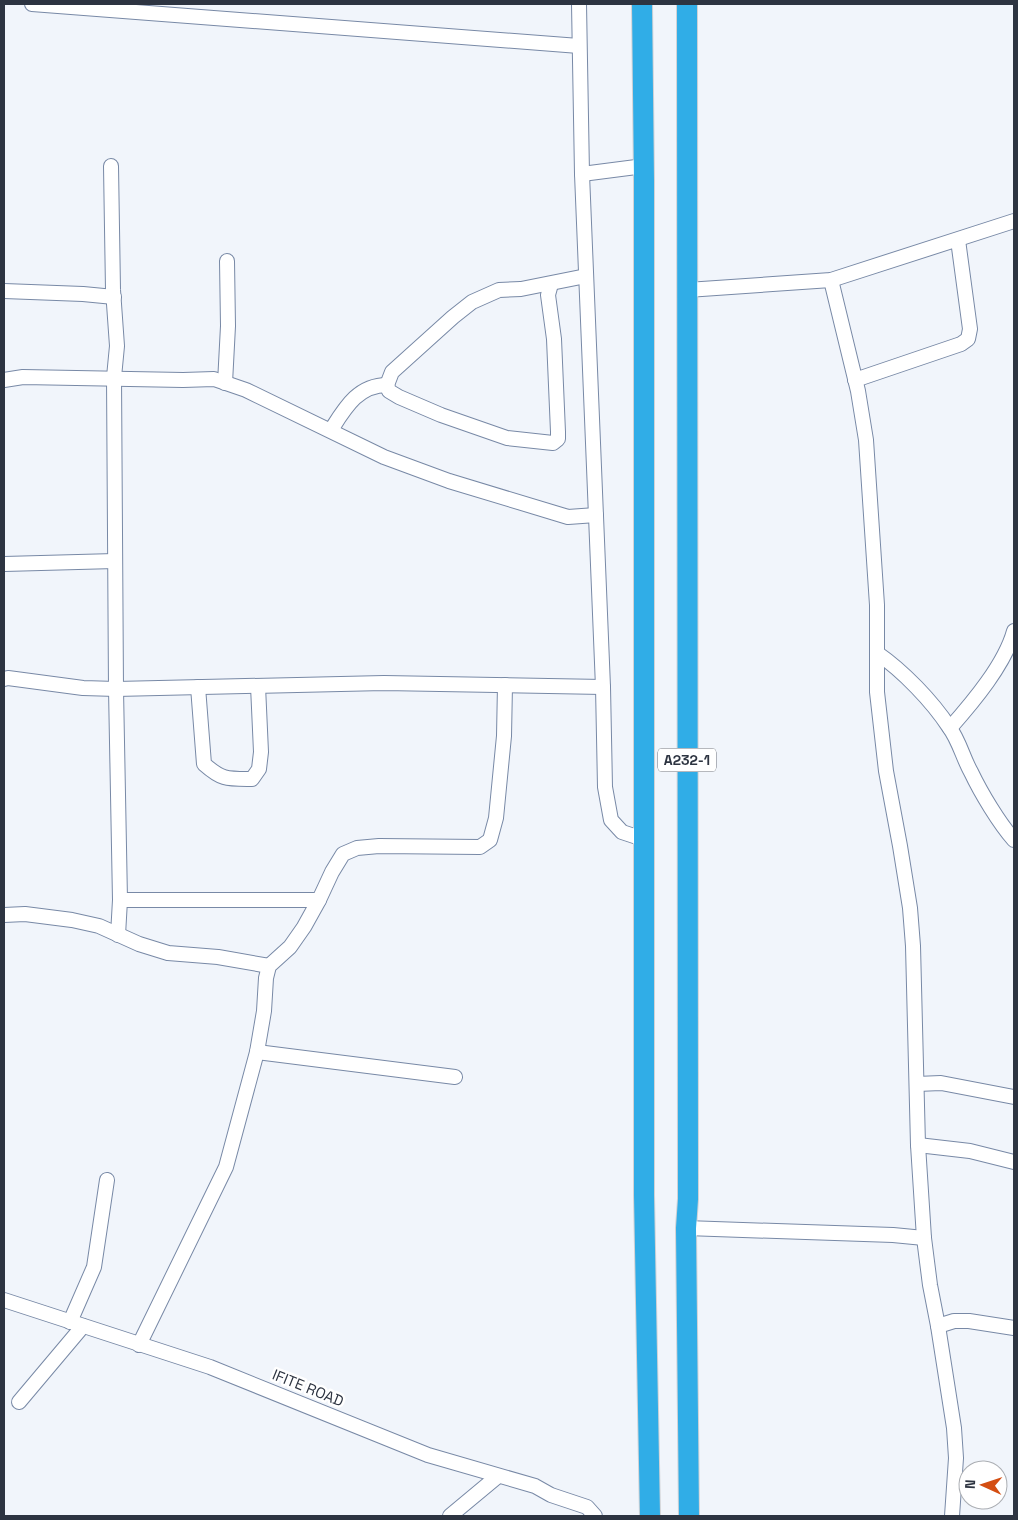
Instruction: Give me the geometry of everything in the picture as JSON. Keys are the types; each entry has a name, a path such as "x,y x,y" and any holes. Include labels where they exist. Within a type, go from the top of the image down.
{"highway":[{"name":"A232-1","path":"642,4 644,166 644,1195 650,1516"},
{"name":"A232-1","path":"687,4 688,1199 686,1228 689,1516"}],"street":[{"path":"32,4 580,46"},
{"path":"579,4 582,174 603,687 605,787 611,820 622,832 643,839"},
{"path":"112,166 114,297 117,346 114,377 116,689 120,900 118,935"},
{"path":"582,174 644,166"},
{"path":"687,290 831,280 1014,221"},
{"path":"856,380 961,344 968,339 970,329 958,240"},
{"path":"225,383 228,326 227,262"},
{"path":"551,284 548,295 554,339 558,439 553,442 507,438 441,414 389,391 387,385 392,372 452,317 472,302 500,290 551,284 586,276"},
{"path":"831,280 856,380 866,440 877,605 877,692 883,747 910,908 913,946 918,1145 924,1238 954,1428 956,1458 952,1516"},
{"path":"4,291 114,297"},
{"path":"4,380 23,376 214,379 246,390 384,457 449,481 568,517 596,515"},
{"path":"331,430 342,413 366,388 376,385 387,385"},
{"path":"4,564 115,560"},
{"path":"950,728 1001,662 1012,640 1014,631"},
{"path":"877,653 897,669 926,699 950,728 971,774 1006,831 1014,840"},
{"path":"4,679 83,688 116,689 384,683 603,687"},
{"path":"140,1345 226,1167 258,1052 269,966 290,947 319,900 343,854 358,848 388,846 480,847 490,840 496,818 504,736 504,685"},
{"path":"198,687 204,764 218,776 252,779 259,768 258,686"},
{"path":"120,900 319,900"},
{"path":"4,916 25,914 72,920 99,926 139,944 168,953 218,957 269,966"},
{"path":"258,1052 454,1077"},
{"path":"917,1084 941,1083 1014,1097"},
{"path":"918,1145 970,1151 1014,1162"},
{"path":"19,1402 76,1324 94,1267 107,1180"},
{"path":"686,1228 893,1234 924,1238"},
{"name":"IFITE ROAD","path":"4,1300 218,1371 428,1455 535,1486 551,1495 587,1507 596,1516"},
{"path":"938,1326 954,1321 969,1321 1014,1328"},
{"path":"450,1516 498,1476"}]}
